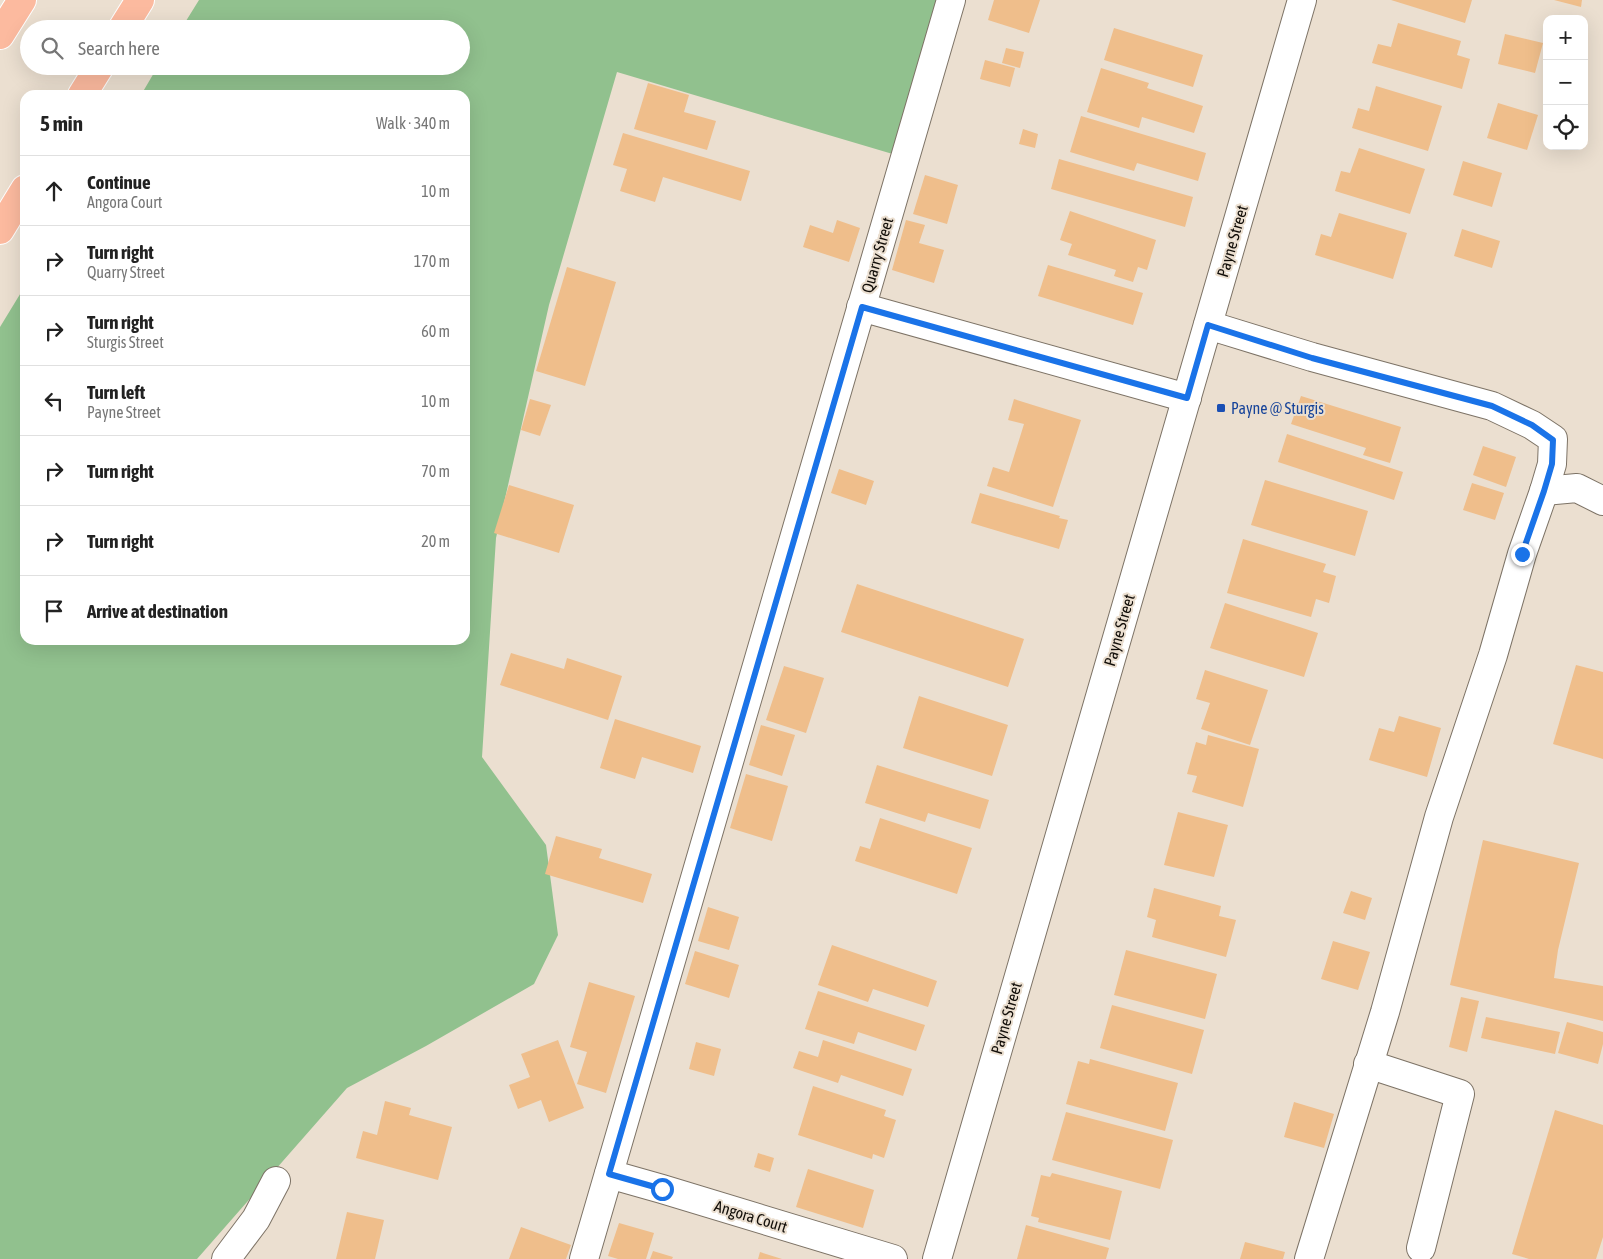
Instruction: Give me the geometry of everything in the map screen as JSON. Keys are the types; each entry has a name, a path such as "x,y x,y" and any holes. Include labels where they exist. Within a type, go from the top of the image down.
{"highway":[{"path":"0,35 22,0"},
{"path":"128,20 140,0"},
{"path":"85,90 94,75"},
{"path":"4,216 20,195"}],"street":[{"name":"Quarry Street","path":"584,1259 951,0"},
{"name":"Payne Street","path":"936,1259 1302,0"},
{"path":"862,307 1187,398"},
{"path":"1208,325 1312,358 1492,406 1532,425 1553,440 1552,464 1544,491 1522,554 1493,655 1439,818 1385,1012 1309,1259"},
{"path":"1544,491 1577,488 1603,499"},
{"path":"1368,1064 1460,1094 1422,1248"},
{"name":"Angora Court","path":"609,1174 893,1259"},
{"path":"226,1259 256,1219 276,1181"}],"green space":[{"path":"199,0 941,0 896,155 617,72 549,305 496,538 482,757 546,845 558,935 534,984 426,1046 347,1088 197,1259 0,1259 0,327 20,294 20,645 470,645 470,90 144,90 153,75 470,75 470,20 187,20"}],"building":[{"path":"994,0 1040,0 1029,33 988,20"},
{"path":"1391,0 1472,0 1465,23"},
{"path":"1554,0 1582,0 1581,7"},
{"path":"1398,23 1461,41 1457,55 1470,59 1462,89 1372,63 1378,44 1391,47"},
{"path":"1114,28 1203,55 1193,87 1104,60"},
{"path":"1505,34 1543,43 1535,73 1498,64"},
{"path":"1006,48 1024,52 1020,68 1002,63"},
{"path":"985,60 1015,68 1010,87 980,79"},
{"path":"1101,68 1149,83 1147,88 1203,106 1194,133 1142,117 1139,128 1087,112"},
{"path":"648,83 689,95 684,112 716,121 707,150 634,129"},
{"path":"1376,86 1442,106 1428,151 1352,128 1358,108 1369,111"},
{"path":"1498,103 1538,115 1527,150 1487,138"},
{"path":"1081,116 1206,153 1198,181 1137,163 1134,171 1070,152"},
{"path":"1023,129 1038,134 1035,148 1019,144"},
{"path":"623,133 750,171 741,201 663,177 655,202 620,191 627,169 613,165"},
{"path":"1359,148 1425,169 1410,214 1335,191 1341,171 1350,173"},
{"path":"1059,159 1193,197 1185,227 1051,189"},
{"path":"1463,161 1502,173 1492,207 1453,195"},
{"path":"925,175 958,185 947,224 913,214"},
{"path":"1070,211 1156,240 1147,270 1138,267 1133,282 1114,276 1116,270 1068,255 1072,244 1060,240"},
{"path":"1339,213 1407,233 1393,279 1315,255 1321,234 1331,237"},
{"path":"837,220 860,228 849,262 803,247 810,225 833,233"},
{"path":"906,220 925,225 919,243 944,250 934,283 892,270"},
{"path":"1462,229 1500,241 1492,268 1454,256"},
{"path":"1048,265 1143,293 1133,325 1038,296"},
{"path":"567,267 616,282 585,386 536,371"},
{"path":"1301,396 1401,427 1390,463 1363,455 1366,448 1291,424"},
{"path":"530,399 551,405 540,436 521,430"},
{"path":"1014,399 1081,420 1053,507 987,486 993,467 1009,472 1020,437 1024,424 1008,420"},
{"path":"1287,434 1403,472 1394,500 1278,462"},
{"path":"1483,446 1516,457 1506,487 1473,475"},
{"path":"839,469 874,481 866,505 831,493"},
{"path":"1265,480 1368,511 1355,556 1251,525"},
{"path":"1472,483 1504,493 1495,520 1463,510"},
{"path":"509,485 574,505 559,553 494,533"},
{"path":"980,493 1068,520 1059,549 971,523"},
{"path":"1243,539 1326,564 1323,572 1336,576 1329,603 1316,599 1311,617 1227,593"},
{"path":"857,584 1024,639 1008,687 841,632"},
{"path":"1225,603 1318,633 1304,677 1210,648"},
{"path":"511,653 564,669 567,658 622,676 608,720 500,685"},
{"path":"1576,665 1603,672 1603,759 1553,744"},
{"path":"784,666 824,678 806,733 766,720"},
{"path":"1205,670 1268,690 1250,745 1201,729 1210,703 1196,699"},
{"path":"919,696 1008,725 992,776 903,748"},
{"path":"1399,716 1441,728 1427,777 1369,760 1379,728 1394,732"},
{"path":"615,719 701,746 693,773 642,757 635,779 600,768"},
{"path":"761,725 795,735 782,776 749,765"},
{"path":"1208,735 1259,749 1243,807 1192,792 1197,776 1187,774 1196,742 1206,745"},
{"path":"877,765 989,800 980,829 928,813 925,822 865,803"},
{"path":"746,774 788,786 772,841 730,828"},
{"path":"1178,812 1228,825 1214,877 1164,865"},
{"path":"880,818 972,848 957,894 855,861 860,846 870,849"},
{"path":"556,836 602,849 599,858 652,874 643,903 545,874"},
{"path":"1483,840 1579,863 1558,950 1554,978 1603,986 1603,1021 1450,985"},
{"path":"1154,888 1221,906 1219,916 1236,920 1226,957 1152,937 1156,920 1147,917"},
{"path":"1351,891 1372,898 1365,920 1343,913"},
{"path":"708,907 739,917 729,950 698,941"},
{"path":"1333,941 1370,952 1358,990 1321,979"},
{"path":"832,945 937,981 928,1007 873,989 868,1002 818,985"},
{"path":"1126,950 1217,974 1205,1019 1114,995"},
{"path":"695,951 739,965 729,998 685,984"},
{"path":"589,982 635,996 606,1093 577,1084 587,1052 570,1047"},
{"path":"818,991 925,1025 916,1051 858,1032 854,1044 805,1029"},
{"path":"1461,997 1479,1001 1467,1052 1449,1047"},
{"path":"1112,1005 1204,1030 1192,1074 1100,1048"},
{"path":"1486,1017 1560,1032 1555,1054 1481,1038"},
{"path":"1567,1022 1603,1032 1603,1044 1598,1064 1558,1053"},
{"path":"558,1040 584,1108 549,1122 541,1100 518,1109 509,1085 530,1077 521,1054"},
{"path":"823,1040 912,1069 903,1096 841,1075 838,1083 793,1068 799,1051 818,1057"},
{"path":"696,1042 721,1049 714,1076 689,1069"},
{"path":"1090,1059 1178,1083 1165,1131 1066,1104 1078,1061 1089,1064"},
{"path":"813,1086 886,1110 884,1116 896,1120 884,1158 873,1154 872,1159 798,1135"},
{"path":"385,1101 411,1108 409,1115 452,1127 438,1180 356,1158 363,1131 377,1135"},
{"path":"1294,1102 1334,1114 1324,1148 1284,1137"},
{"path":"1555,1110 1603,1125 1603,1237 1596,1259 1529,1259 1512,1254"},
{"path":"1066,1112 1173,1140 1160,1189 1052,1160"},
{"path":"758,1153 774,1158 770,1172 754,1167"},
{"path":"808,1169 874,1190 863,1228 796,1207"},
{"path":"1052,1173 1122,1191 1110,1240 1038,1222 1039,1218 1031,1216 1041,1175 1050,1177"},
{"path":"347,1212 384,1220 375,1259 336,1259"},
{"path":"619,1223 654,1233 646,1259 618,1259 608,1256"},
{"path":"1026,1225 1109,1248 1106,1259 1017,1259"},
{"path":"521,1227 571,1245 566,1259 509,1259"},
{"path":"1245,1242 1285,1252 1283,1259 1240,1259"},
{"path":"653,1251 673,1257 672,1259 650,1259"},
{"path":"760,1252 782,1259 758,1259"}],"place":[{"name":"Payne @ Sturgis","path":"1221,408"}],"route":[{"path":"662,1189 609,1174 862,307 1187,398 1208,325 1312,358 1492,406 1532,425 1553,440 1552,464 1522,554"}]}
